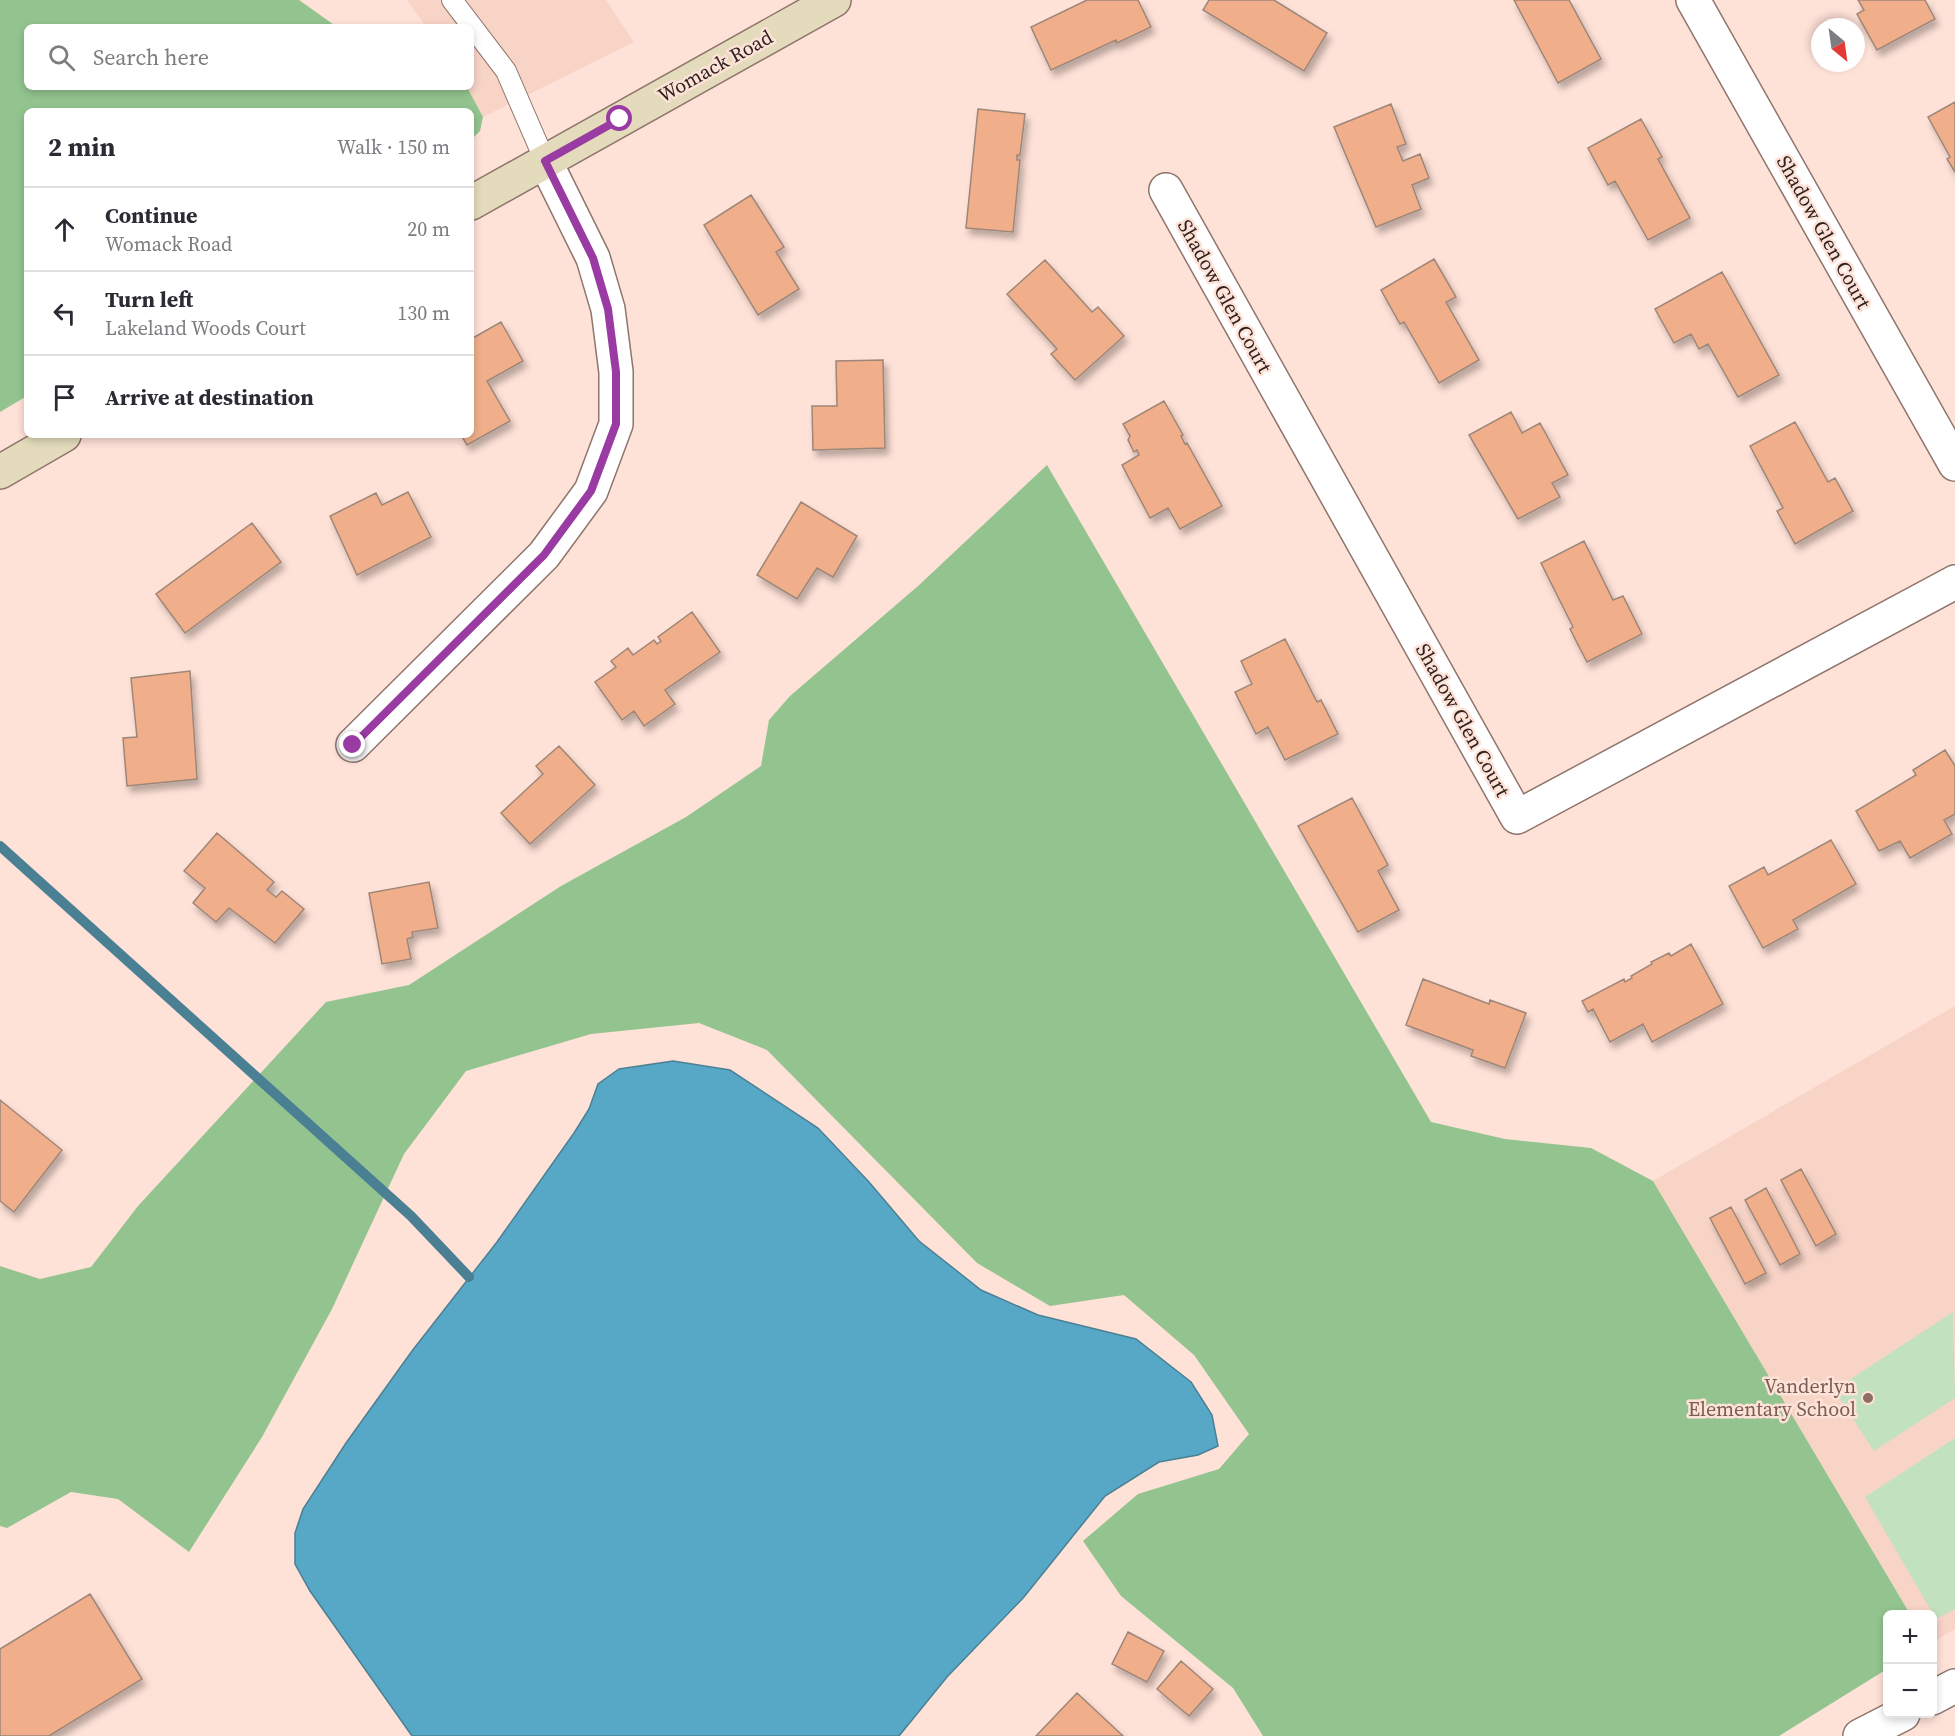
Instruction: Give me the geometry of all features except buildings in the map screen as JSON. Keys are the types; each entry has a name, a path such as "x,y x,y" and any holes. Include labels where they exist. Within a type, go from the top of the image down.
{"street":[{"name":"Womack Road","path":"474,201 834,0"},
{"name":"Shadow Glen Court","path":"1693,0 1955,464"},
{"path":"353,745 544,555 591,491 616,424 616,372 608,309 593,258 545,161"},
{"name":"Shadow Glen Court","path":"1166,190 1517,817 1955,582"},
{"path":"0,472 59,438"},
{"path":"1937,1695 1955,1686"},
{"path":"1860,1736 1894,1718"}],"lane":[{"path":"452,0 470,24"},
{"path":"474,29 506,71 545,161"}],"shaded area":[{"path":"407,0 606,0 634,42 483,117 469,90 474,90 474,24 424,24"},
{"name":"Vanderlyn Elementary School","path":"1955,1006 1955,1629 1937,1640 1937,1610 1908,1610 1653,1181"}],"green space":[{"path":"0,0 299,0 333,24 24,24 24,90 469,90 483,117 480,131 474,137 474,108 24,108 24,398 0,412"},
{"path":"1047,465 1431,1122 1505,1139 1591,1148 1653,1181 1908,1610 1883,1610 1883,1671 1779,1736 1263,1736 1233,1688 1121,1596 1083,1541 1138,1494 1219,1469 1249,1434 1194,1355 1124,1295 1050,1306 977,1263 767,1050 699,1023 591,1034 466,1071 404,1154 332,1309 262,1437 189,1552 118,1499 71,1492 7,1528 0,1526 0,1266 40,1279 91,1267 138,1206 326,1002 409,985 561,886 686,817 761,766 769,720 790,696 918,586"},
{"path":"1953,1312 1955,1398 1874,1451 1834,1390"},
{"path":"1955,1438 1955,1609 1937,1618 1937,1610 1931,1610 1865,1497"}],"water":[{"path":"673,1061 730,1070 818,1128 869,1182 919,1241 981,1290 1038,1315 1136,1339 1191,1382 1212,1415 1218,1446 1198,1455 1159,1462 1105,1496 1024,1597 947,1677 899,1736 412,1736 310,1591 295,1564 295,1533 303,1509 346,1443 412,1351 497,1242 574,1133 589,1109 598,1084 619,1069"}],"waterway":[{"path":"0,846 411,1216 469,1277"}],"place":[{"name":"Vanderlyn Elementary School","path":"1868,1398"}],"route":[{"path":"353,745 544,555 591,491 616,424 616,372 608,309 593,258 545,161 620,119"}]}
